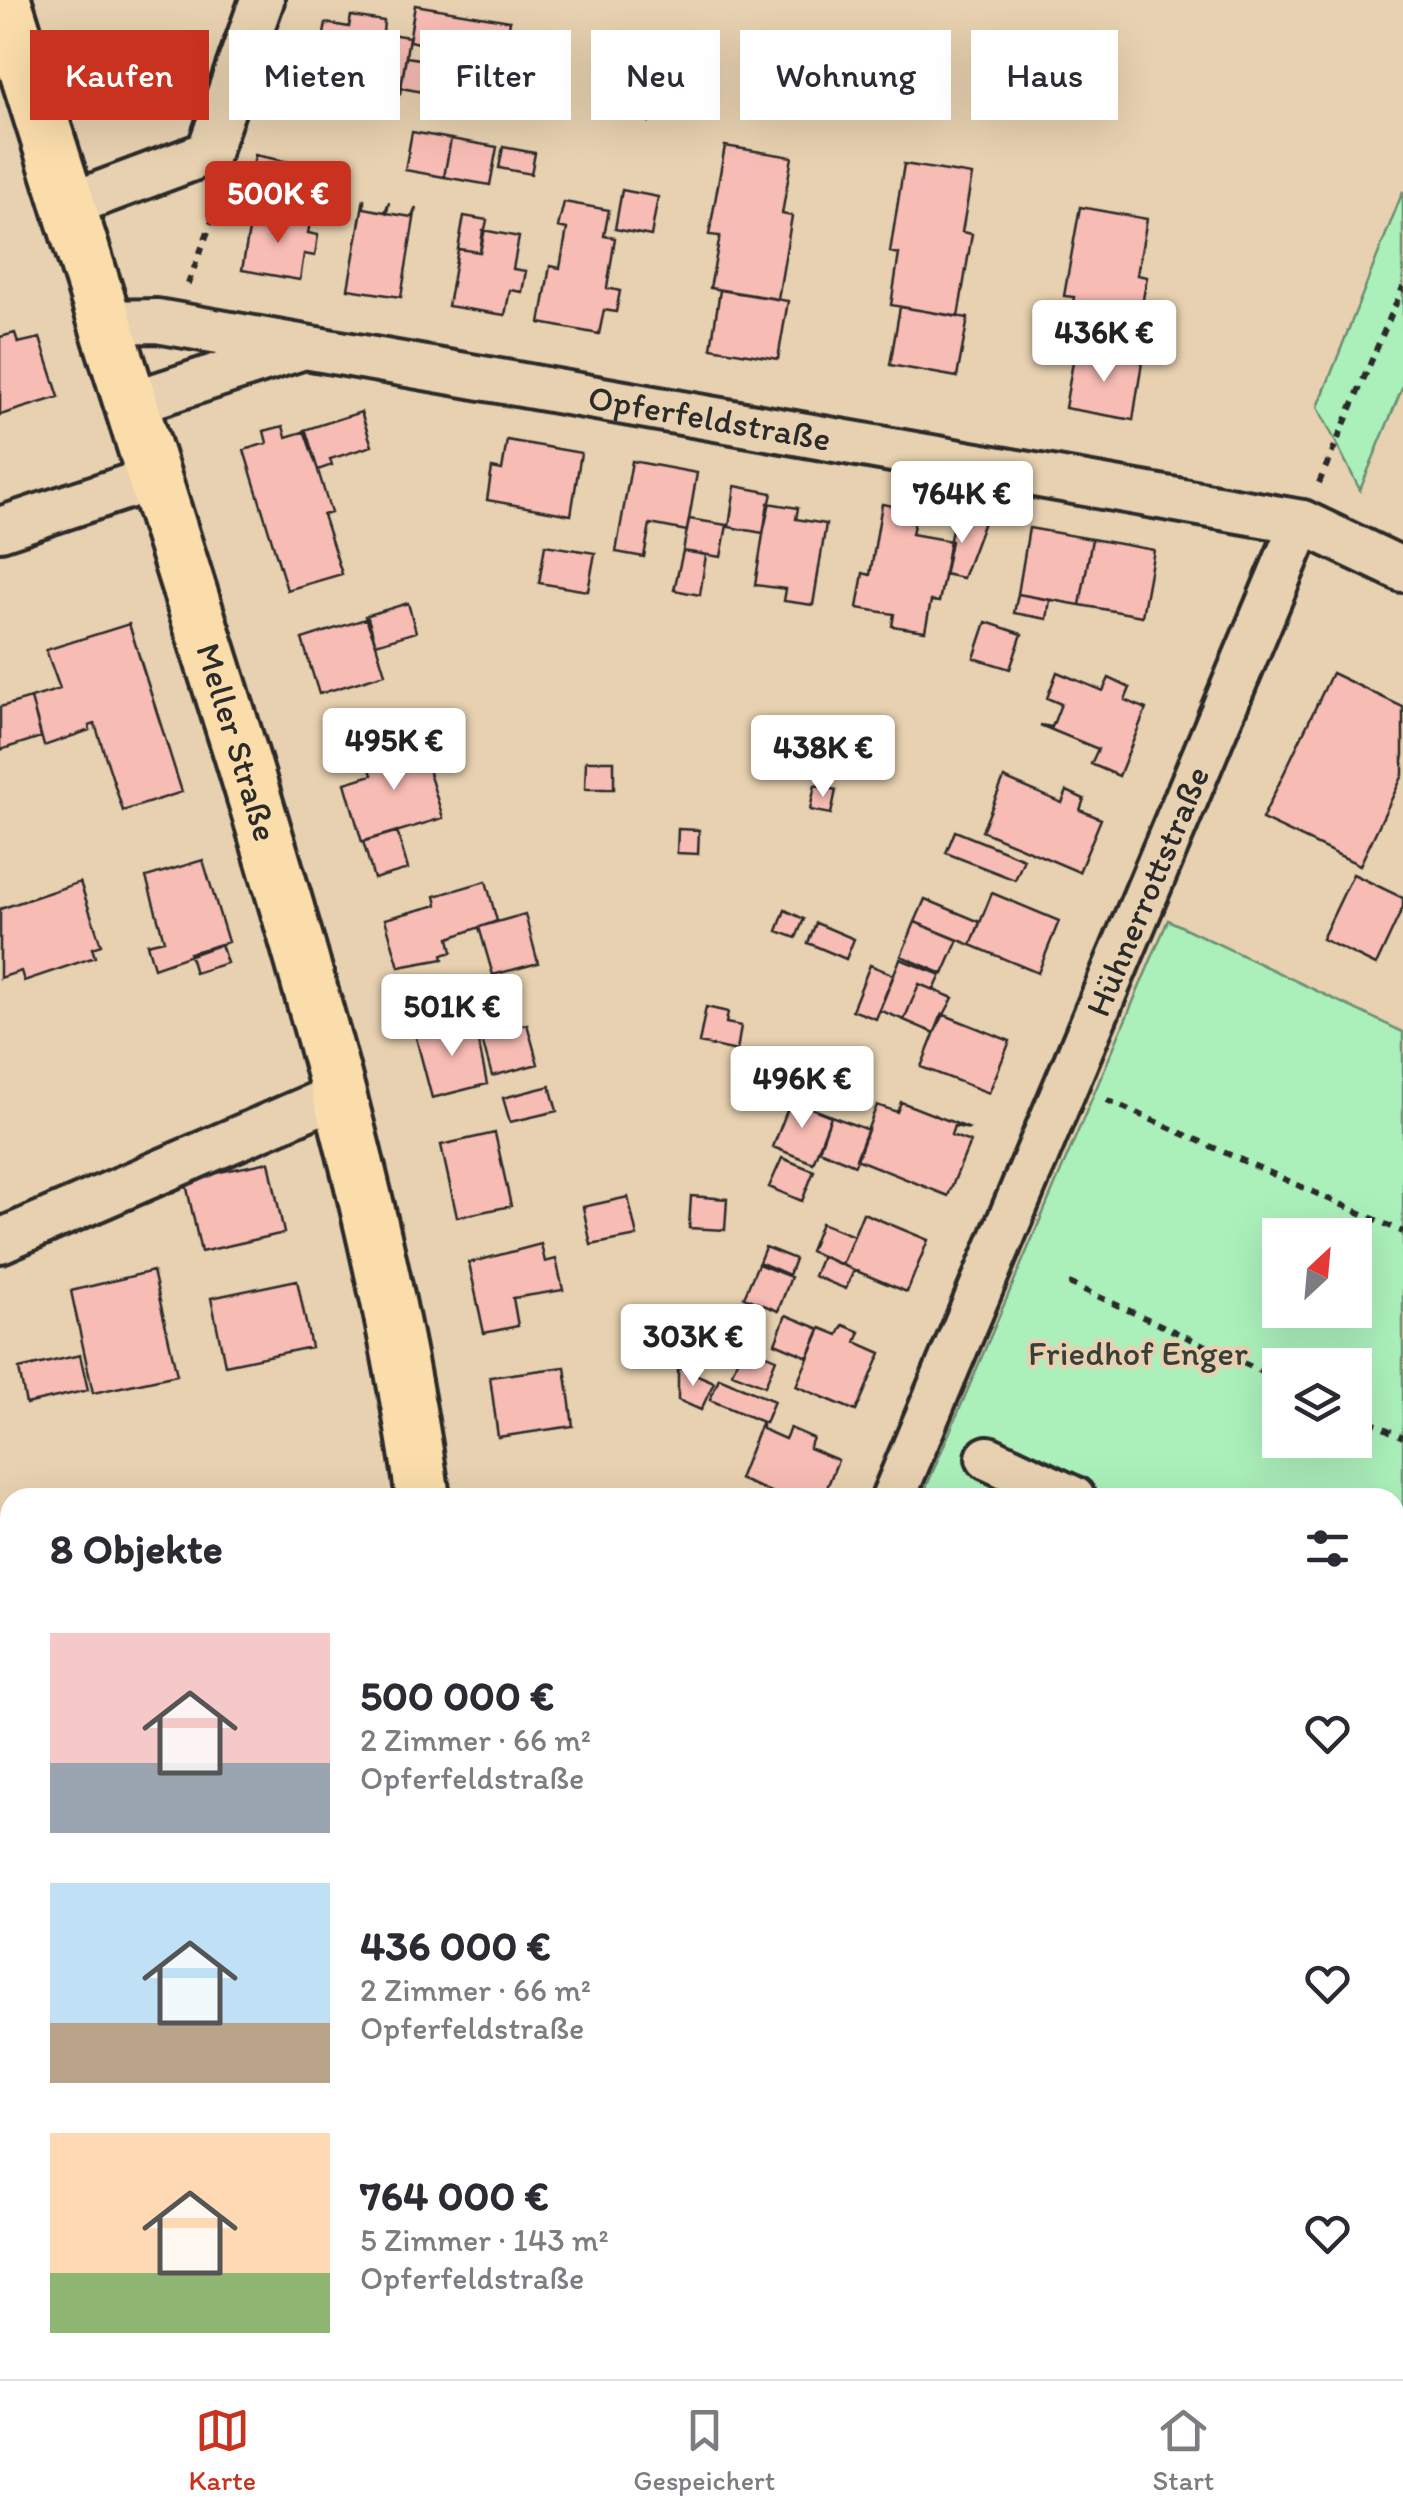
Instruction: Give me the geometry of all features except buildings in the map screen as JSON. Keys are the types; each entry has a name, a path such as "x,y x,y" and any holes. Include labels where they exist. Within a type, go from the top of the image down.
{"main road":[{"name":"Meller Straße","path":"4,0 13,74 69,205 313,991 370,1223 421,1488"}],"street":[{"path":"69,205 208,153 262,0"},
{"name":"Opferfeldstraße","path":"106,322 174,324 1302,522 1403,570"},
{"name":"Opferfeldstraße","path":"132,403 304,347"},
{"path":"0,528 156,477"},
{"name":"Hühnerrottstraße","path":"896,1488 1302,522"},
{"path":"0,1242 338,1095"},
{"path":"988,1458 1052,1488"}],"path":[{"path":"174,324 220,200 208,153"},
{"path":"1302,522 1403,287"},
{"path":"1065,1081 1403,1232"},
{"path":"1069,1283 1262,1372"},
{"path":"1372,1423 1403,1437"}],"green space":[{"path":"1403,191 1403,386 1360,490 1318,407"},
{"name":"Friedhof Enger","path":"1168,920 1403,1032 1403,1488 926,1488"}]}
